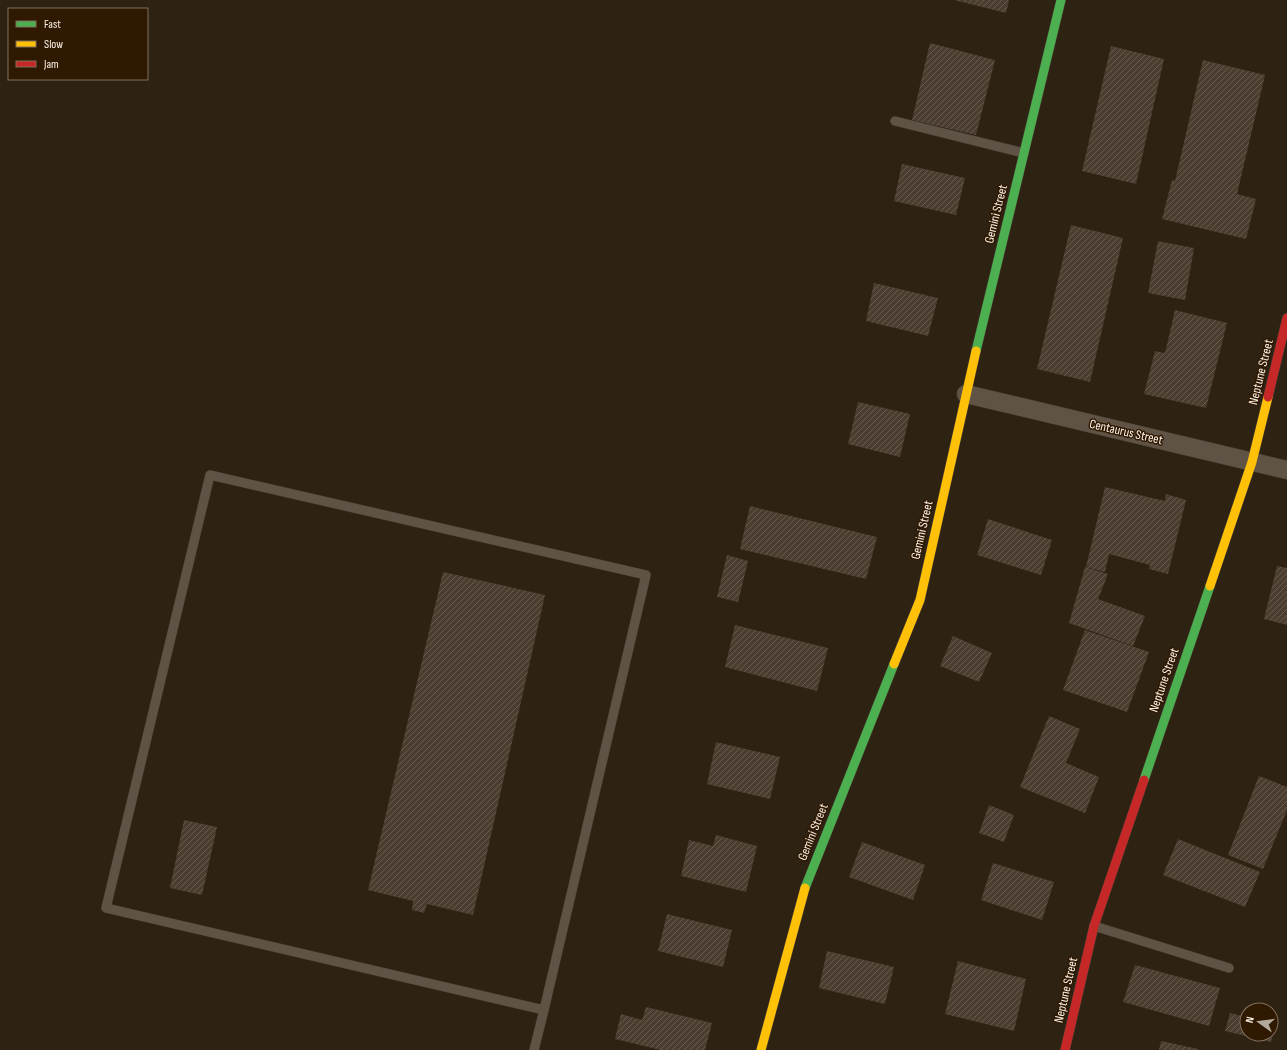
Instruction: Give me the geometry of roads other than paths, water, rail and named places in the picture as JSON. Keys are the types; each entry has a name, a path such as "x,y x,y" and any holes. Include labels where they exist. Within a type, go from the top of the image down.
{"street":[{"name":"Gemini Street","path":"761,1050 803,892 920,600 966,394 1061,0"},
{"name":"Neptune Street","path":"1065,1050 1094,926 1252,462 1287,318"},
{"name":"Centaurus Street","path":"966,394 1287,470"}],"lane":[{"path":"895,121 1024,154"},
{"path":"534,1050 544,1010 646,574 210,475 106,908 544,1010"},
{"path":"1094,926 1228,968"}]}
